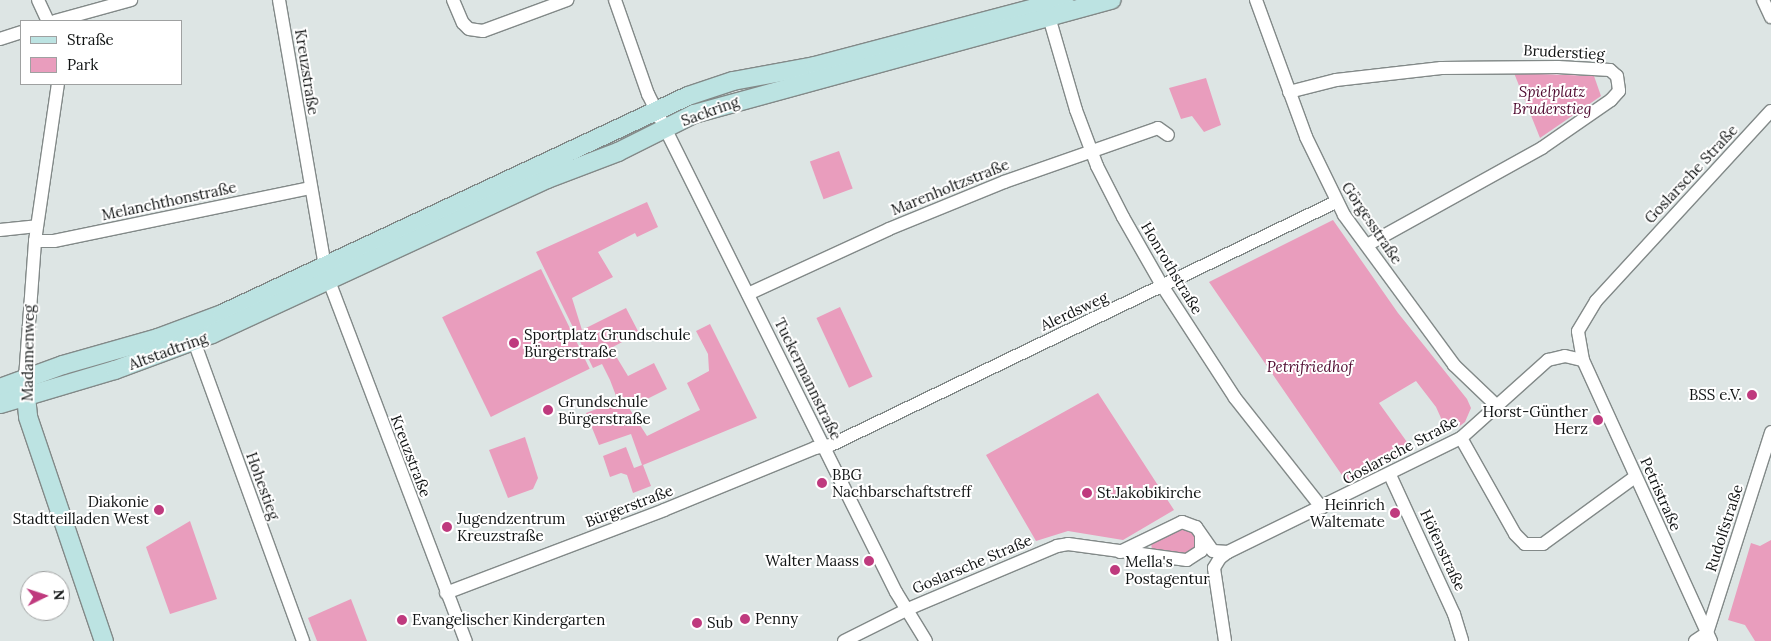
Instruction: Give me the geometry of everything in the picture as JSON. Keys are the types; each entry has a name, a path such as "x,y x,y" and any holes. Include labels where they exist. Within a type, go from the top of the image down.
{"main road":[{"name":"Sackring","path":"327,274 679,99 733,81 815,66 1064,0"},
{"name":"Sackring","path":"327,274 547,179 603,159 694,114 743,98 1112,0"},
{"name":"Altstadtring","path":"0,404 25,397 191,334 327,274"},
{"name":"Altstadtring","path":"0,388 25,378 191,334"},
{"name":"Madamenweg","path":"25,378 28,417 104,641"}],"street":[{"path":"38,0 48,20"},
{"path":"59,20 131,0"},
{"name":"Kreuzstraße","path":"279,0 310,188 327,274 446,593 466,641"},
{"path":"453,0 459,16 469,29 483,31 567,0"},
{"name":"Tuckermannstraße","path":"615,0 644,86 896,592 908,608 926,641"},
{"name":"Görgesstraße","path":"1256,0 1289,92 1336,202 1454,365 1498,407"},
{"path":"1763,0 1771,18"},
{"name":"Honrothstraße","path":"1049,17 1076,110 1103,179 1163,287 1235,398 1322,508"},
{"path":"0,39 20,32"},
{"name":"Bruderstieg","path":"1289,92 1345,78 1441,68 1558,67 1610,70 1617,76 1619,91 1584,119 1486,182 1367,245"},
{"name":"Madamenweg","path":"25,378 35,241 58,85"},
{"name":"Goslarsche Straße","path":"1228,552 1390,475 1462,438 1548,360 1565,356 1583,360 1578,331 1596,301 1771,111"},
{"name":"Marenholtzstraße","path":"748,294 944,206 1093,150 1158,128 1168,135"},
{"name":"Melanchthonstraße","path":"35,241 54,241 310,188"},
{"name":"Alerdsweg","path":"824,446 1163,287 1336,202"},
{"path":"0,230 37,226"},
{"name":"Hohestieg","path":"191,334 303,641"},
{"name":"Petristraße","path":"1583,360 1709,637"},
{"name":"Rudolfstraße","path":"1709,637 1771,432"},
{"path":"1462,438 1515,534 1525,544 1543,544 1635,477"},
{"name":"Bürgerstraße","path":"446,593 824,446"},
{"name":"Höfenstraße","path":"1390,475 1454,614 1462,641"},
{"path":"1120,552 1133,548 1175,523 1192,524 1213,551 1228,552"},
{"name":"Goslarsche Straße","path":"844,641 908,608 1057,546 1068,544 1120,552 1193,559 1202,548 1201,535"},
{"path":"1225,641 1214,568 1220,558 1228,552"},
{"path":"1695,641 1709,637"}],"green space":[{"name":"Spielplatz Bruderstieg","path":"1514,73 1594,76 1601,96 1540,138"},
{"path":"1206,78 1221,125 1204,132 1192,116 1181,119 1169,88"},
{"path":"839,151 853,189 824,199 810,162"},
{"path":"647,202 658,227 637,237 635,233 598,252 613,277 572,298 582,330 626,308 639,333 611,348 628,376 654,363 667,389 629,408 647,436 700,410 687,383 709,371 708,354 696,331 710,324 757,418 643,465 651,486 633,493 627,475 621,473 610,477 603,456 626,447 634,468 642,465 631,434 599,445 586,413 618,401 610,380 602,364 593,368 536,252"},
{"name":"Petrifriedhof","path":"1333,220 1398,313 1467,399 1471,408 1465,422 1457,428 1445,427 1436,407 1416,381 1379,403 1412,449 1346,481 1209,282"},
{"name":"Sportplatz Grundschule Bürgerstraße","path":"541,269 590,369 491,417 442,317"},
{"path":"840,307 873,377 849,388 816,318"},
{"path":"1098,393 1174,510 1123,540 1068,531 1036,541 986,455"},
{"path":"525,437 538,478 533,489 508,498 489,450"},
{"path":"190,521 217,599 170,614 146,547"},
{"path":"1175,527 1190,529 1197,539 1192,555 1152,550 1151,543"},
{"path":"1771,540 1771,641 1755,641 1745,625 1728,620 1751,543 1760,546"},
{"path":"351,599 367,641 317,641 308,618"}],"place":[{"name":"Sportplatz Grundschule Bürgerstraße","path":"514,343"},
{"name":"BSS e.V.","path":"1752,395"},
{"name":"Grundschule Bürgerstraße","path":"548,410"},
{"name":"Horst-Günther Herz","path":"1598,420"},
{"name":"BBG Nachbarschaftstreff","path":"822,483"},
{"name":"St.Jakobikirche","path":"1087,493"},
{"name":"Diakonie Stadtteilladen West","path":"159,510"},
{"name":"Heinrich Waltemate","path":"1395,513"},
{"name":"Jugendzentrum Kreuzstraße","path":"447,527"},
{"name":"Walter Maass","path":"869,561"},
{"name":"Mella's Postagentur","path":"1115,570"},
{"name":"Penny","path":"745,619"},
{"name":"Evangelischer Kindergarten","path":"402,620"},
{"name":"Sub","path":"697,623"}]}
